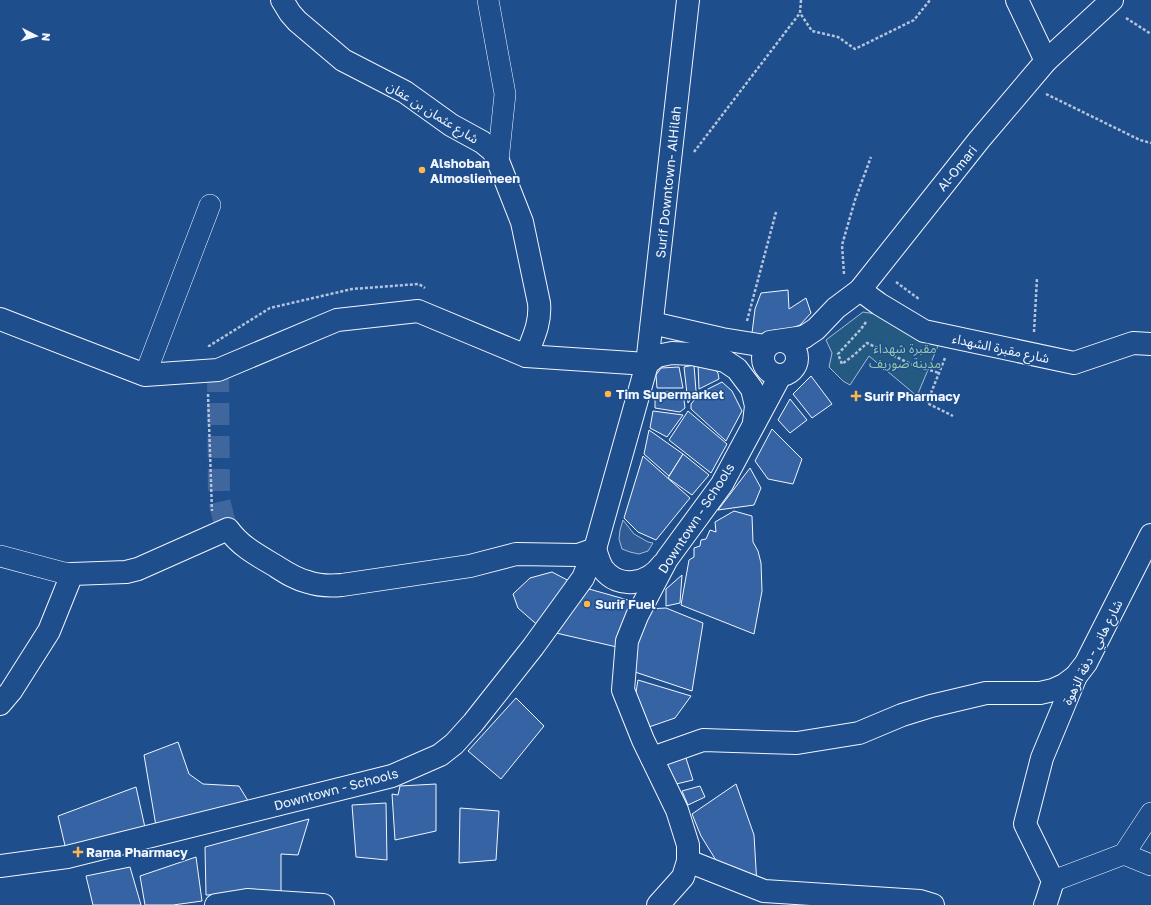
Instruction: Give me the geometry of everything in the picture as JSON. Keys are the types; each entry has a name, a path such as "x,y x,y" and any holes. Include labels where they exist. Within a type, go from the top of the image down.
{"main road":[{"name":"شارع عثمان بن عفان","path":"282,0 290,13 298,21 343,60 405,92 451,125 482,142 493,151 522,222 539,303 539,324 526,356"},
{"name":"Surif Downtown- AlHilah","path":"647,364 688,0"},
{"path":"1017,0 1046,61"},
{"name":"Al-Omari","path":"792,342 816,329 836,308 860,290 980,140 1046,61 1116,7"},
{"name":"شارع مقبرة الشهداء","path":"860,290 879,304 924,331 1074,363 1133,343 1151,344"},
{"path":"0,319 145,375 218,370 337,320 418,311 526,356 647,364 657,356 672,353 692,354 722,360 732,364 754,392 756,406 754,424"},
{"path":"652,323 755,345 765,346 770,342 792,342"},
{"path":"792,342 797,362 795,367 786,375 780,376 766,370 762,360 762,355 767,346 792,342"},
{"name":"Downtown - Schools","path":"0,866 67,857 384,778 418,766 440,755 454,744 473,723 533,647 583,578 595,549 647,364"},
{"name":"Downtown - Schools","path":"658,905 683,877 688,861 688,845 677,810 643,740 623,690 627,641 637,616 667,559 722,484 780,376"},
{"path":"0,704 8,695 49,631 72,574 122,572 138,569 228,529 234,537 250,551 293,576 321,585 342,585 470,566 516,554 578,555 595,549 605,570 610,576 621,581 641,581 656,573 667,559"},
{"name":"شارع هاني - دفة الزهوة","path":"1053,881 1025,824 1042,758 1076,676 1086,663 1151,535"},
{"path":"652,758 703,740 797,743 860,732 902,715 931,706 986,693 1040,693 1053,690 1064,685 1076,676"},
{"path":"688,861 764,891 920,901 933,905"},
{"path":"1044,905 1053,881"},
{"path":"216,905 247,900 322,905"}],"street":[{"path":"488,0 505,94 498,161"},
{"path":"145,375 210,205"},
{"path":"0,556 72,574"},
{"path":"1053,881 1124,854 1151,813"},
{"path":"1124,854 1151,865"}],"path":[{"path":"694,153 800,12 801,0"},
{"path":"800,12 812,31 838,37 855,49 914,20 930,0"},
{"path":"1116,7 1151,34"},
{"path":"1030,80 1037,90 1140,140 1151,143"},
{"path":"745,326 776,212"},
{"path":"1034,337 1037,278"},
{"path":"919,299 894,280 861,329 838,354 842,364 867,343 913,365 939,373"},
{"path":"218,533 212,523 207,371 210,346 270,308 352,290 418,284 432,292"},
{"path":"952,337 927,403 953,416"}],"green space":[{"name":"مقبرة شهداء مدينة صوريف","path":"863,312 882,315 940,341 917,396 869,356 850,385 843,381 829,367 832,353 826,340"}],"shaded area":[{"path":"623,520 634,534 648,542 653,543 648,551 639,554 622,549 619,539"}],"building":[{"path":"788,290 789,309 806,298 811,313 800,325 768,337 752,333 755,309 761,293"},
{"path":"698,364 713,367 718,373 719,379 699,389"},
{"path":"694,365 696,391 688,403 684,367"},
{"path":"679,367 683,388 657,388 656,375 661,368"},
{"path":"811,376 832,404 812,418 793,394"},
{"path":"722,382 732,391 742,411 726,441 691,409 691,404 700,393"},
{"path":"655,392 683,392 685,408 680,412 655,408"},
{"path":"790,399 807,420 790,433 778,420"},
{"path":"653,411 683,415 667,437 650,428"},
{"path":"688,411 727,444 711,473 669,440"},
{"path":"772,429 802,459 793,484 768,479 755,461"},
{"path":"649,430 683,454 669,476 644,454"},
{"path":"683,454 709,475 692,495 668,478"},
{"path":"643,456 690,498 656,540 638,532 624,518"},
{"path":"750,468 761,488 754,505 718,510"},
{"path":"734,511 752,516 753,542 758,551 761,563 762,591 754,634 681,605 689,560 694,557 694,548 700,546 701,540 706,539 710,530 716,532 715,522"},
{"path":"552,572 573,583 542,629 518,608 513,594 530,578"},
{"path":"682,575 680,603 666,606 666,589"},
{"path":"589,589 635,602 617,647 556,633"},
{"path":"666,608 703,623 692,691 635,672 639,625 647,609"},
{"path":"638,680 691,696 675,718 646,728 635,698"},
{"path":"516,698 544,726 501,779 468,751"},
{"path":"178,742 189,774 203,784 239,786 250,804 156,826 144,755"},
{"path":"684,752 693,780 672,785 661,759"},
{"path":"436,784 436,831 395,840 392,794 398,795 400,786"},
{"path":"736,784 754,835 757,886 722,870 701,836 692,814"},
{"path":"700,786 705,797 688,805 682,791"},
{"path":"136,787 146,832 67,854 58,816"},
{"path":"386,803 387,860 356,857 352,805"},
{"path":"460,808 499,811 496,860 459,863"},
{"path":"309,819 298,855 281,854 281,893 206,895 205,847"},
{"path":"196,857 202,901 173,905 145,905 140,876"},
{"path":"130,867 141,905 93,905 86,876"}],"tunnel":[{"path":"218,370 219,500 228,529"}],"place":[{"name":"Alshoban Almosliemeen","path":"422,170"},
{"name":"Tim Supermarket","path":"608,394"},
{"name":"Surif Pharmacy","path":"856,396"},
{"name":"Surif Fuel","path":"587,604"},
{"name":"Rama Pharmacy","path":"78,852"}]}
